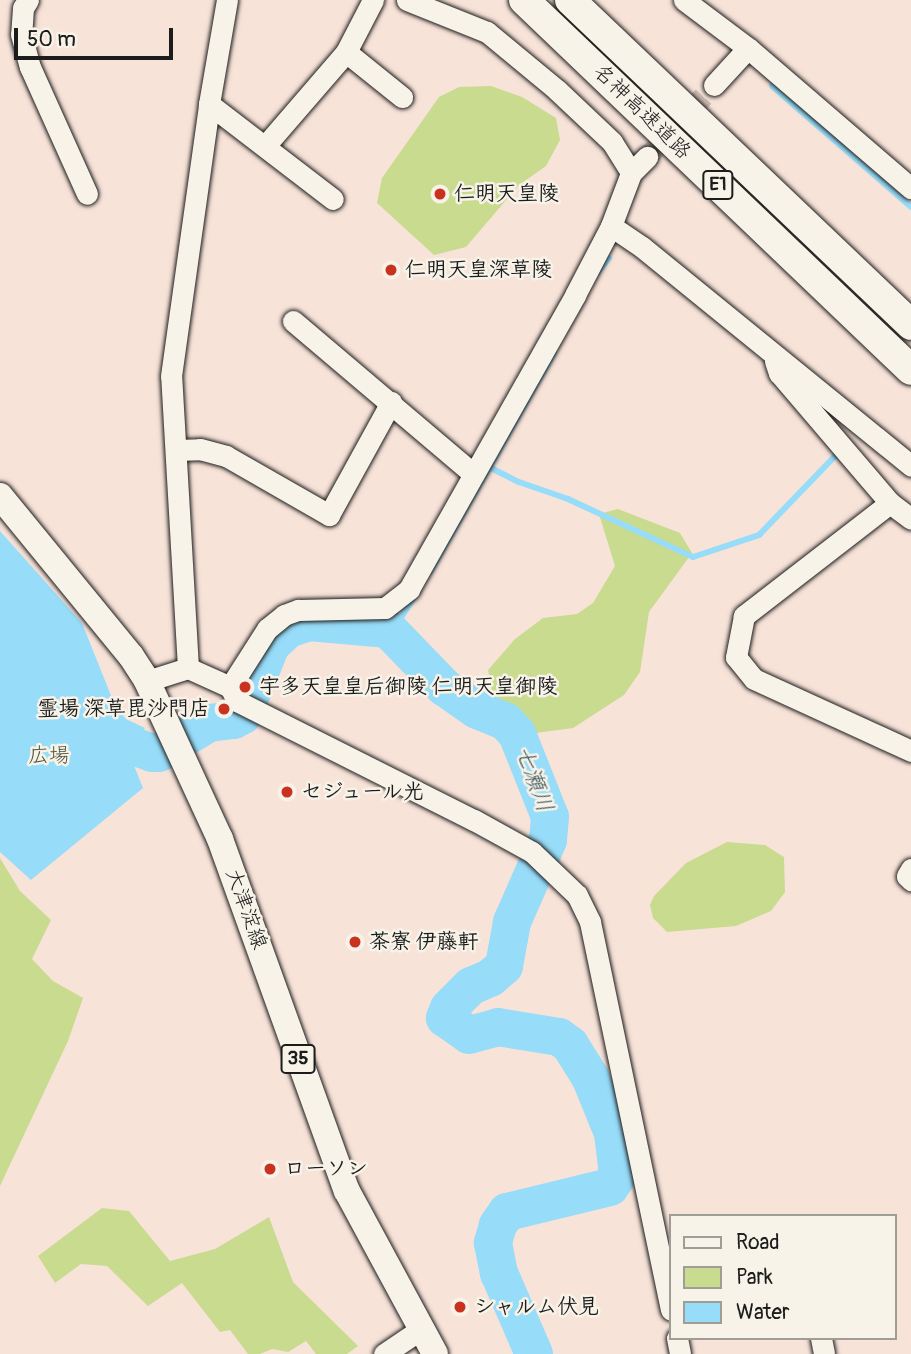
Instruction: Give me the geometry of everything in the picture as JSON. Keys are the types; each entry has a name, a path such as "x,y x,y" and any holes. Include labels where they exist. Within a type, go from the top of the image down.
{"highway":[{"name":"名神高速道路","path":"524,0 911,370"},
{"name":"名神高速道路","path":"570,0 911,325"}],"main road":[{"name":"大津淀線","path":"0,496 131,656 147,681 220,839 338,1171 435,1354"}],"street":[{"path":"28,0 23,8 20,34 30,67 87,194"},
{"path":"188,667 171,376 209,104 227,0"},
{"path":"265,146 346,52 373,0"},
{"path":"407,0 486,32 557,90 612,142 631,173"},
{"path":"684,0 748,48 911,188"},
{"path":"714,85 748,48"},
{"path":"346,52 402,97"},
{"path":"209,104 333,198"},
{"path":"240,699 267,629 284,615 298,610 385,608 409,589 472,473 532,390 611,226 631,173 647,157"},
{"path":"611,226 642,247 911,466"},
{"path":"293,321 472,473"},
{"path":"772,352 779,373 890,503 911,519"},
{"path":"176,450 200,449 226,456 329,514 391,402"},
{"path":"890,503 744,616 736,657 754,679 911,751"},
{"path":"147,681 188,667"},
{"path":"188,667 240,699 474,820 537,857 577,895 590,922 670,1305"},
{"path":"911,869 907,876 911,880"},
{"path":"384,1354 421,1329"}],"green space":[{"path":"491,86 522,97 556,118 560,140 546,166 519,185 466,247 434,255 377,203 382,178 439,97 459,87"},
{"path":"618,509 680,533 692,553 649,612 640,672 624,695 573,728 528,734 494,705 488,670 515,639 543,618 577,614 593,603 615,566 599,514"},
{"path":"727,842 765,845 784,857 785,892 771,911 736,926 667,932 653,918 650,905 654,896 686,863"},
{"path":"0,858 20,891 51,920 32,959 53,981 83,998 68,1041 0,1186"},
{"path":"102,1208 129,1211 170,1261 215,1249 269,1217 293,1282 358,1346 347,1354 316,1354 306,1341 288,1352 272,1349 260,1354 248,1354 230,1330 220,1332 182,1283 148,1306 107,1266 81,1264 55,1283 38,1256"}],"water":[{"path":"0,531 82,623 116,708 126,719 145,728 131,758 143,788 31,880 0,852"}],"waterway":[{"path":"772,86 911,207"},
{"path":"597,273 609,258"},
{"path":"430,572 554,353"},
{"path":"491,468 519,482 568,499 693,557 759,535 838,453"},
{"path":"388,629 396,625 417,593"},
{"name":"七瀬川","path":"96,718 107,733 118,741 152,753 159,753 209,723 234,720 243,715 271,645 288,629 309,622 388,629 444,687 477,710 506,722 517,734 550,817 548,840 512,922 504,966 490,978 471,986 449,1008 445,1018 469,1035 498,1027 559,1037 570,1045 591,1079 613,1133 618,1175 610,1187 507,1212 498,1225 493,1243 499,1273 534,1354"}],"tunnel":[{"path":"647,157 714,85"}],"place":[{"name":"仁明天皇陵","path":"440,194"},
{"name":"仁明天皇深草陵","path":"391,270"},
{"name":"宇多天皇皇后御陵 仁明天皇御陵","path":"245,687"},
{"name":"霊場 深草毘沙門店","path":"224,709"},
{"name":"セジュール光","path":"287,792"},
{"name":"茶寮 伊藤軒","path":"355,942"},
{"name":"ローソン","path":"270,1169"},
{"name":"シャルム伏見","path":"460,1307"}],"park label":[{"name":"広場","path":"49,756"}]}
